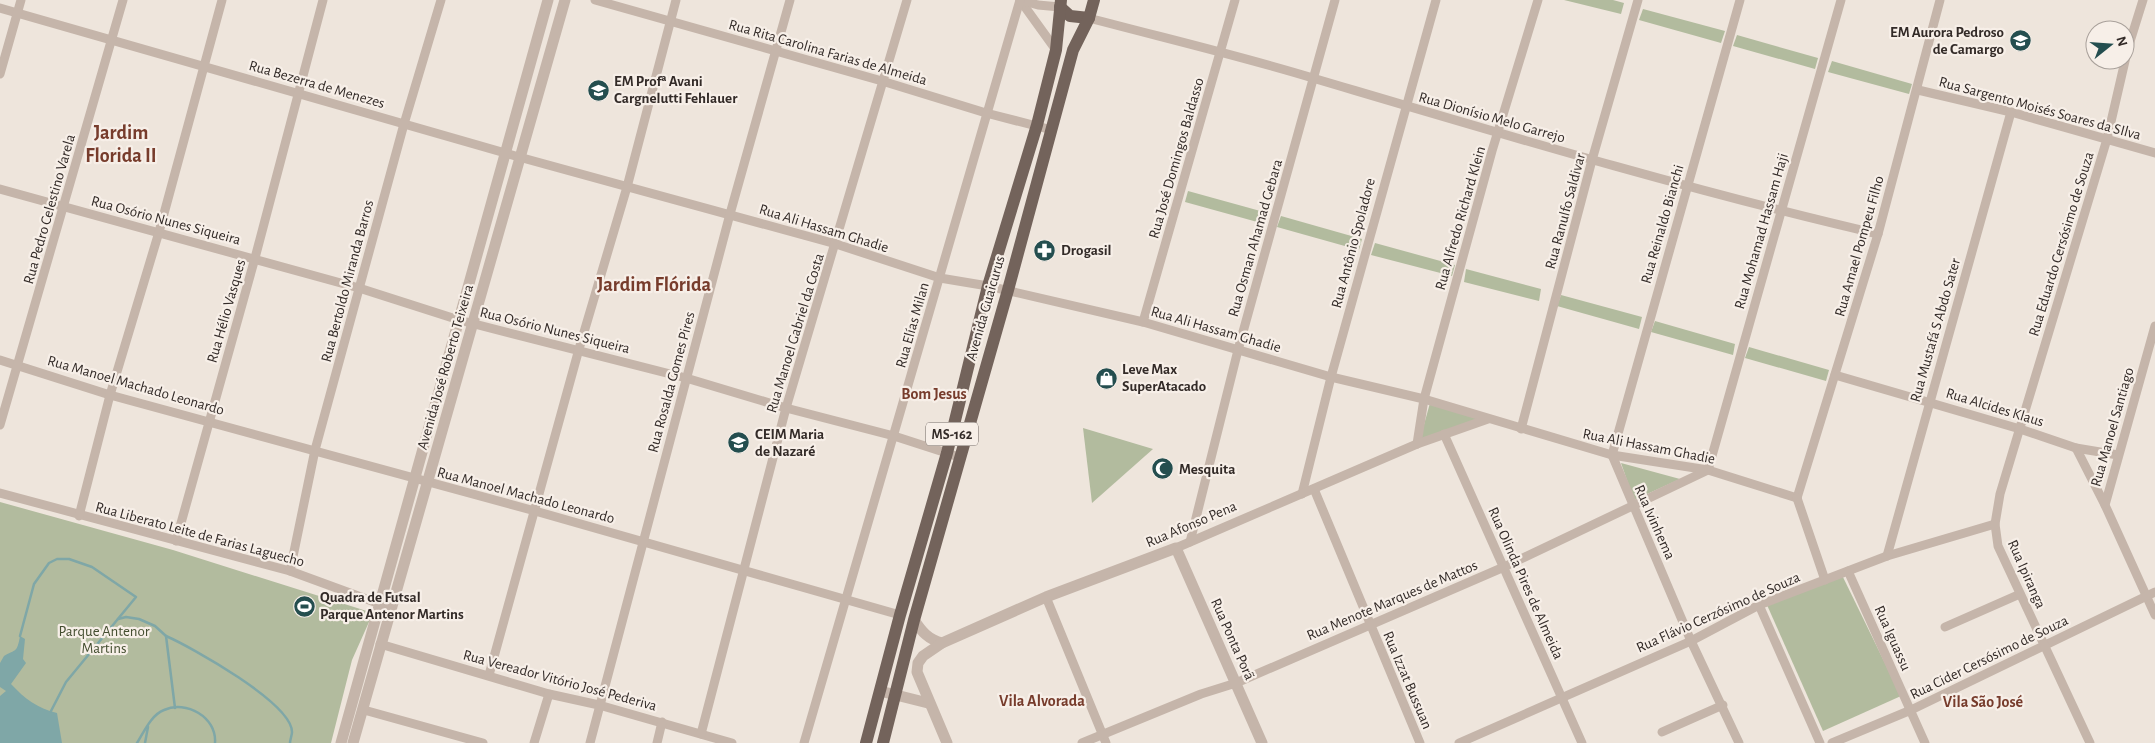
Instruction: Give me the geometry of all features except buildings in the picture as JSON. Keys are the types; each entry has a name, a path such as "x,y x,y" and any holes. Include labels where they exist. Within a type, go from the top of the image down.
{"main road":[{"name":"Avenida Guaicurus","path":"866,743 900,615 1008,290 1073,50 1095,20 1094,0"},
{"name":"Avenida Guaicurus","path":"883,743 954,455 988,286 1037,125 1056,50 1060,4"},
{"path":"1060,4 1070,16 1095,20"}],"street":[{"path":"0,74 21,0"},
{"name":"Rua Pedro Celestino Varela","path":"0,426 19,366 123,0"},
{"path":"79,516 110,395 160,232 222,0"},
{"name":"Rua Hélio Vasques","path":"176,541 255,258 323,0"},
{"name":"Rua Bertoldo Miranda Barros","path":"290,571 315,450 404,124 441,0"},
{"path":"385,606 415,479 548,0"},
{"name":"Avenida José Roberto Teixeira","path":"341,743 427,482 565,0"},
{"name":"Rua Rita Carolina Farias de Almeida","path":"596,0 776,50 986,113 1052,130"},
{"path":"489,675 579,349 627,187 676,0"},
{"name":"Rua Rosalda Gomes Pires","path":"590,743 730,214 790,0"},
{"name":"Rua Manoel Gabriel da Costa","path":"701,734 742,570 786,408 907,0"},
{"path":"1020,0 1038,5 1060,4"},
{"path":"1020,0 1056,50"},
{"name":"Rua Elías Milan","path":"804,743 1020,0"},
{"name":"Rua José Domingos Baldasso","path":"1143,322 1235,0"},
{"name":"Rua Osman Ahamad Gebara","path":"1190,542 1238,350 1335,0"},
{"name":"Rua Antônio Spoladore","path":"1302,494 1331,377 1436,0"},
{"name":"Rua Alfredo Richard Klein","path":"1417,444 1424,399 1538,0"},
{"name":"Rua Ranulfo Saldivar","path":"1521,429 1592,160 1638,0"},
{"name":"Rua Reinaldo Bianchi","path":"1612,456 1740,0"},
{"name":"Rua Mohamad Hassam Haji","path":"1708,470 1842,0"},
{"name":"Rua Amael Pompeu Filho","path":"1797,498 1878,234 1918,90 1940,0"},
{"name":"Rua Eduardo Cersósimo de Souza","path":"2000,494 2107,139 2128,48 2143,0"},
{"name":"Rua Bezerra de Menezes","path":"0,8 627,187"},
{"name":"Rua Dionísio Melo Garrejo","path":"1095,20 1314,78 1405,107 1781,212 1878,234"},
{"name":"Rua Sargento Moisés Soares da SIlva","path":"1918,90 2011,112 2155,153"},
{"name":"Rua Mustafá S Abdo Sater","path":"1887,556 2011,112"},
{"name":"Rua Ali Hassam Ghadie","path":"627,187 836,244 940,278 1008,290 1143,322 1331,377 1424,399 1612,456 1708,470 1797,498"},
{"name":"Rua Osório Nunes Siqueira","path":"0,189 255,258 359,288 459,320 579,349 686,378 786,408 894,436 954,455"},
{"name":"Rua Manoel Santiago","path":"2155,326 2105,504 2155,616"},
{"name":"Rua Manoel Machado Leonardo","path":"0,360 110,395 535,511 900,615"},
{"name":"Rua Alcides Klaus","path":"1835,375 2020,429 2076,448 2118,455"},
{"name":"Rua Afonso Pena","path":"928,703 917,672 918,663 923,656 942,643 1046,596 1176,548 1417,444 1488,418"},
{"name":"Rua Olinda Pires de Almeida","path":"1444,434 1582,743"},
{"path":"2076,448 2105,504"},
{"name":"Rua Ivinhema","path":"1612,456 1691,640 1723,705 1739,743"},
{"name":"Rua Menote Marques de Mattos","path":"1082,743 1104,739 1201,694 1236,683 1504,566 1708,470"},
{"name":"Rua Izzat Bussuan","path":"1314,489 1420,743"},
{"name":"Rua Liberato Leite de Farias Laguecho","path":"0,494 290,571 385,606"},
{"name":"Rua Ipiranga","path":"2000,494 1995,524 1998,546 2090,743"},
{"path":"1797,498 1825,580"},
{"name":"Rua Flávio Cerzósimo de Souza","path":"1459,743 1691,640 1760,605 1887,556 1995,524"},
{"name":"Rua Ponta Porã","path":"1176,548 1262,743"},
{"name":"Rua Iguassu","path":"1848,571 1925,743"},
{"name":"Rua Cider Cersósimo de Souza","path":"1832,743 1911,710 2155,592"},
{"path":"1945,627 2020,594"},
{"path":"1046,596 1104,739"},
{"path":"1760,605 1820,743"},
{"path":"914,620 923,634 933,641 942,643"},
{"name":"Avenida José Roberto Teixeira","path":"353,743 364,710 375,643"},
{"name":"Rua Vereador Vitório José Pederiva","path":"375,643 549,694 599,704 732,743"},
{"path":"880,691 928,703 947,743"},
{"path":"534,743 549,694"},
{"path":"1662,732 1723,705"},
{"path":"364,710 483,743"},
{"path":"656,743 662,722"}],"green space":[{"path":"1564,0 1613,0 1624,3 1621,14"},
{"path":"1643,9 1725,31 1721,43 1639,20"},
{"path":"1737,35 1818,58 1815,69 1733,46"},
{"path":"1832,61 1912,84 1909,94 1828,72"},
{"path":"1188,191 1264,212 1261,223 1185,202"},
{"path":"1281,216 1362,239 1359,250 1277,227"},
{"path":"1375,243 1455,265 1452,276 1371,255"},
{"path":"1466,269 1541,289 1539,301 1464,282"},
{"path":"1561,295 1642,317 1639,329 1557,306"},
{"path":"1655,321 1735,344 1733,355 1651,332"},
{"path":"1749,347 1829,370 1826,381 1745,358"},
{"path":"1430,403 1481,418 1420,439"},
{"path":"1083,428 1153,449 1092,503"},
{"path":"1621,463 1680,479 1634,500"},
{"name":"Parque Antenor Martins","path":"0,502 173,550 373,613 352,660 331,743 0,743"},
{"path":"1840,571 1901,696 1823,731 1767,605"}],"water":[{"path":"20,636 25,639 23,659 26,663 11,684 32,702 57,713 62,743 0,743 0,696 6,691 0,687 0,663 4,656 17,648"}],"waterway":[{"path":"20,636 34,584 49,563 57,559 69,559 92,567 136,597 66,682 51,711"},
{"path":"118,619 126,617 139,619 155,626 166,636 175,708"},
{"path":"166,636 238,677 276,706 288,720 292,732 290,743"},
{"path":"137,743 155,716 159,712 173,707 190,709 206,718 211,725 215,743"},
{"path":"145,743 148,727"}],"place":[{"name":"EM Aurora Pedroso de Camargo","path":"2020,41"},
{"name":"EM Profª Avani Cargnelutti Fehlauer","path":"598,90"},
{"name":"Drogasil","path":"1045,250"},
{"name":"Leve Max SuperAtacado","path":"1106,378"},
{"name":"CEIM Maria de Nazaré","path":"739,443"},
{"name":"Mesquita","path":"1163,469"},
{"name":"Quadra de Futsal Parque Antenor Martins","path":"304,606"}],"district":[{"name":"Jardim Florida II","path":"121,144"},
{"name":"Jardim Flórida","path":"654,284"},
{"name":"Bom Jesus","path":"934,393"},
{"name":"Vila Alvorada","path":"1042,700"},
{"name":"Vila São José","path":"1983,701"}]}
